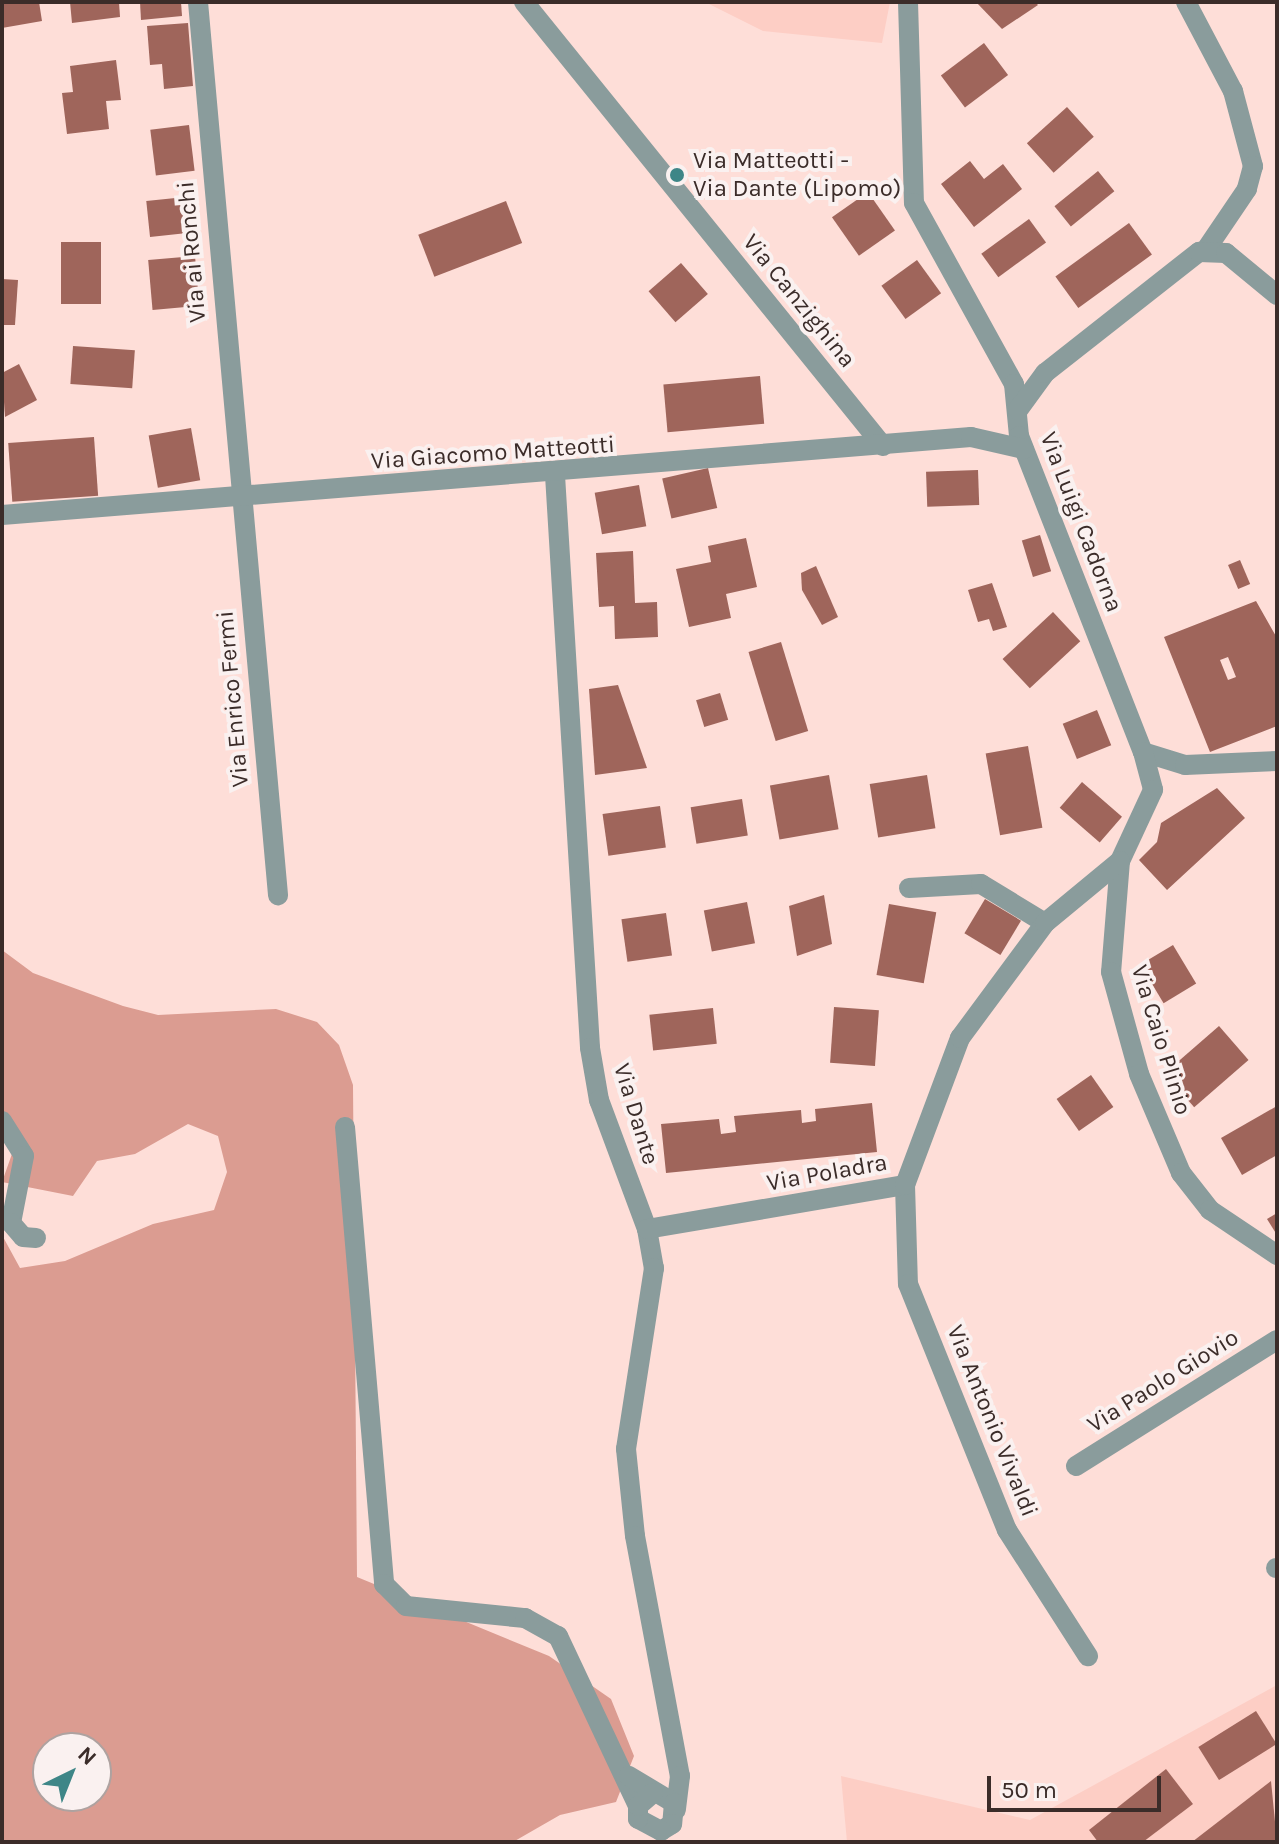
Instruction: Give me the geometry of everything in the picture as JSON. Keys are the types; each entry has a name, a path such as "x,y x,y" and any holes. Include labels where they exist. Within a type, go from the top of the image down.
{"street":[{"name":"Via ai Ronchi","path":"198,2 240,498"},
{"name":"Via Canzighina","path":"524,2 883,446"},
{"name":"Via Luigi Cadorna","path":"908,2 914,203 1014,384 1024,449 1143,752"},
{"path":"987,438 1018,409 1045,373 1205,251 1247,189 1253,166 1233,91 1186,2"},
{"path":"1205,251 1226,253 1277,295"},
{"name":"Via Giacomo Matteotti","path":"2,515 555,475 987,438 1024,449"},
{"name":"Via Dante","path":"555,475 590,1048 599,1100 647,1229 654,1268 627,1467 676,1760 667,1827"},
{"name":"Via Enrico Fermi","path":"240,498 278,895"},
{"path":"1143,752 1185,765 1267,760 1277,773"},
{"name":"Via Caio Plinio","path":"1143,752 1152,773 1150,805 1120,861 1111,972 1158,1126 1193,1193 1277,1255"},
{"name":"Via Poladra","path":"647,1229 905,1185 951,1054 1045,923 1120,861"},
{"path":"909,888 981,884 1045,923"},
{"path":"2,1121 24,1156 11,1223 23,1237 36,1238"},
{"path":"345,1127 384,1584 406,1606 525,1618 558,1636 647,1812 667,1827"},
{"name":"Via Antonio Vivaldi","path":"905,1185 908,1284 1007,1530 1088,1656"},
{"name":"Via Paolo Giovio","path":"1076,1466 1277,1340"},
{"path":"647,1812 676,1760"},
{"path":"647,1812 667,1827"}],"shaded area":[{"path":"705,2 890,2 882,43 763,31"},
{"path":"2,950 33,973 123,1006 158,1015 276,1009 317,1022 339,1045 353,1085 357,1577 549,1656 611,1699 634,1756 616,1802 560,1815 513,1842 2,1842 2,1235 20,1268 65,1261 153,1224 214,1210 227,1172 218,1136 188,1124 135,1154 97,1161 73,1196 2,1182 18,1137 2,1114"},
{"path":"1277,1685 1277,1842 847,1842 841,1776 1030,1820"}],"building":[{"path":"2,2 39,2 42,21 2,28"},
{"path":"70,2 119,2 120,17 72,23"},
{"path":"140,2 181,2 182,16 141,20"},
{"path":"976,2 1035,2 1038,5 1002,29"},
{"path":"188,23 193,86 164,89 162,64 150,65 147,26"},
{"path":"984,43 1008,75 965,107 941,75"},
{"path":"116,60 121,100 106,101 109,129 67,134 62,93 73,92 70,66"},
{"path":"1067,107 1094,137 1054,173 1027,143"},
{"path":"189,125 195,171 156,175 150,130"},
{"path":"970,161 984,179 1003,164 1022,189 974,227 941,184"},
{"path":"1098,171 1114,191 1071,226 1054,206"},
{"path":"868,192 895,231 859,256 832,217"},
{"path":"195,196 199,232 150,237 146,201"},
{"path":"506,201 522,243 434,277 418,235"},
{"path":"1029,219 1046,242 998,277 981,254"},
{"path":"1129,223 1152,255 1078,308 1055,276"},
{"path":"61,242 101,242 101,304 61,304"},
{"path":"195,256 199,306 153,310 148,260"},
{"path":"917,260 941,293 906,319 881,286"},
{"path":"681,263 708,294 675,322 649,291"},
{"path":"2,279 18,280 15,325 2,325"},
{"path":"73,346 135,350 132,388 70,384"},
{"path":"19,364 37,400 5,417 2,373"},
{"path":"760,376 764,424 668,432 663,384"},
{"path":"191,428 200,480 158,488 149,435"},
{"path":"94,437 98,496 12,502 8,443"},
{"path":"708,468 717,508 671,519 662,479"},
{"path":"978,470 979,505 927,507 926,472"},
{"path":"639,485 646,526 602,534 595,493"},
{"path":"1040,535 1051,571 1033,577 1022,541"},
{"path":"746,538 757,587 726,594 731,618 689,627 676,569 711,562 708,546"},
{"path":"633,551 635,603 657,602 658,637 615,639 614,606 599,607 596,553"},
{"path":"1240,560 1250,584 1238,589 1228,565"},
{"path":"816,566 838,617 822,625 802,590 801,573"},
{"path":"992,583 1007,627 993,631 989,619 978,622 968,590"},
{"path":"1256,601 1277,638 1277,726 1210,752 1164,637","holes":["1228,657 1236,677 1228,680 1220,660"]},
{"path":"1053,612 1080,641 1030,688 1003,659"},
{"path":"781,642 808,731 776,741 748,652"},
{"path":"618,685 647,768 595,775 589,689"},
{"path":"720,693 728,720 704,727 696,700"},
{"path":"1097,710 1111,745 1077,759 1063,724"},
{"path":"1028,746 1042,828 1000,835 986,753"},
{"path":"829,775 839,829 779,840 770,785"},
{"path":"927,775 935,828 878,837 870,784"},
{"path":"1082,782 1122,817 1100,842 1060,808"},
{"path":"1217,788 1245,818 1167,890 1139,860 1157,842 1161,823"},
{"path":"742,799 748,836 696,844 691,807"},
{"path":"660,806 666,848 608,856 603,814"},
{"path":"824,895 832,944 797,956 789,906"},
{"path":"985,899 1021,921 1000,955 964,933"},
{"path":"747,902 755,943 712,952 704,910"},
{"path":"889,904 936,912 924,983 876,975"},
{"path":"666,913 672,956 627,962 621,919"},
{"path":"1173,945 1196,984 1164,1003 1140,965"},
{"path":"834,1007 879,1010 875,1066 830,1063"},
{"path":"713,1008 717,1044 653,1050 649,1015"},
{"path":"1219,1026 1249,1060 1194,1107 1165,1073"},
{"path":"1091,1075 1113,1107 1079,1131 1057,1099"},
{"path":"872,1103 877,1152 666,1173 661,1124 719,1119 721,1134 736,1132 734,1116 801,1110 802,1123 816,1121 815,1109"},
{"path":"1277,1106 1277,1155 1242,1175 1221,1138"},
{"path":"1277,1213 1277,1235 1267,1219"},
{"path":"1256,1711 1277,1744 1219,1780 1198,1747"},
{"path":"1166,1769 1193,1804 1143,1842 1098,1842 1089,1830"},
{"path":"1271,1781 1277,1842 1192,1842"}],"place":[{"name":"Via Matteotti - Via Dante (Lipomo)","path":"677,175"}]}
